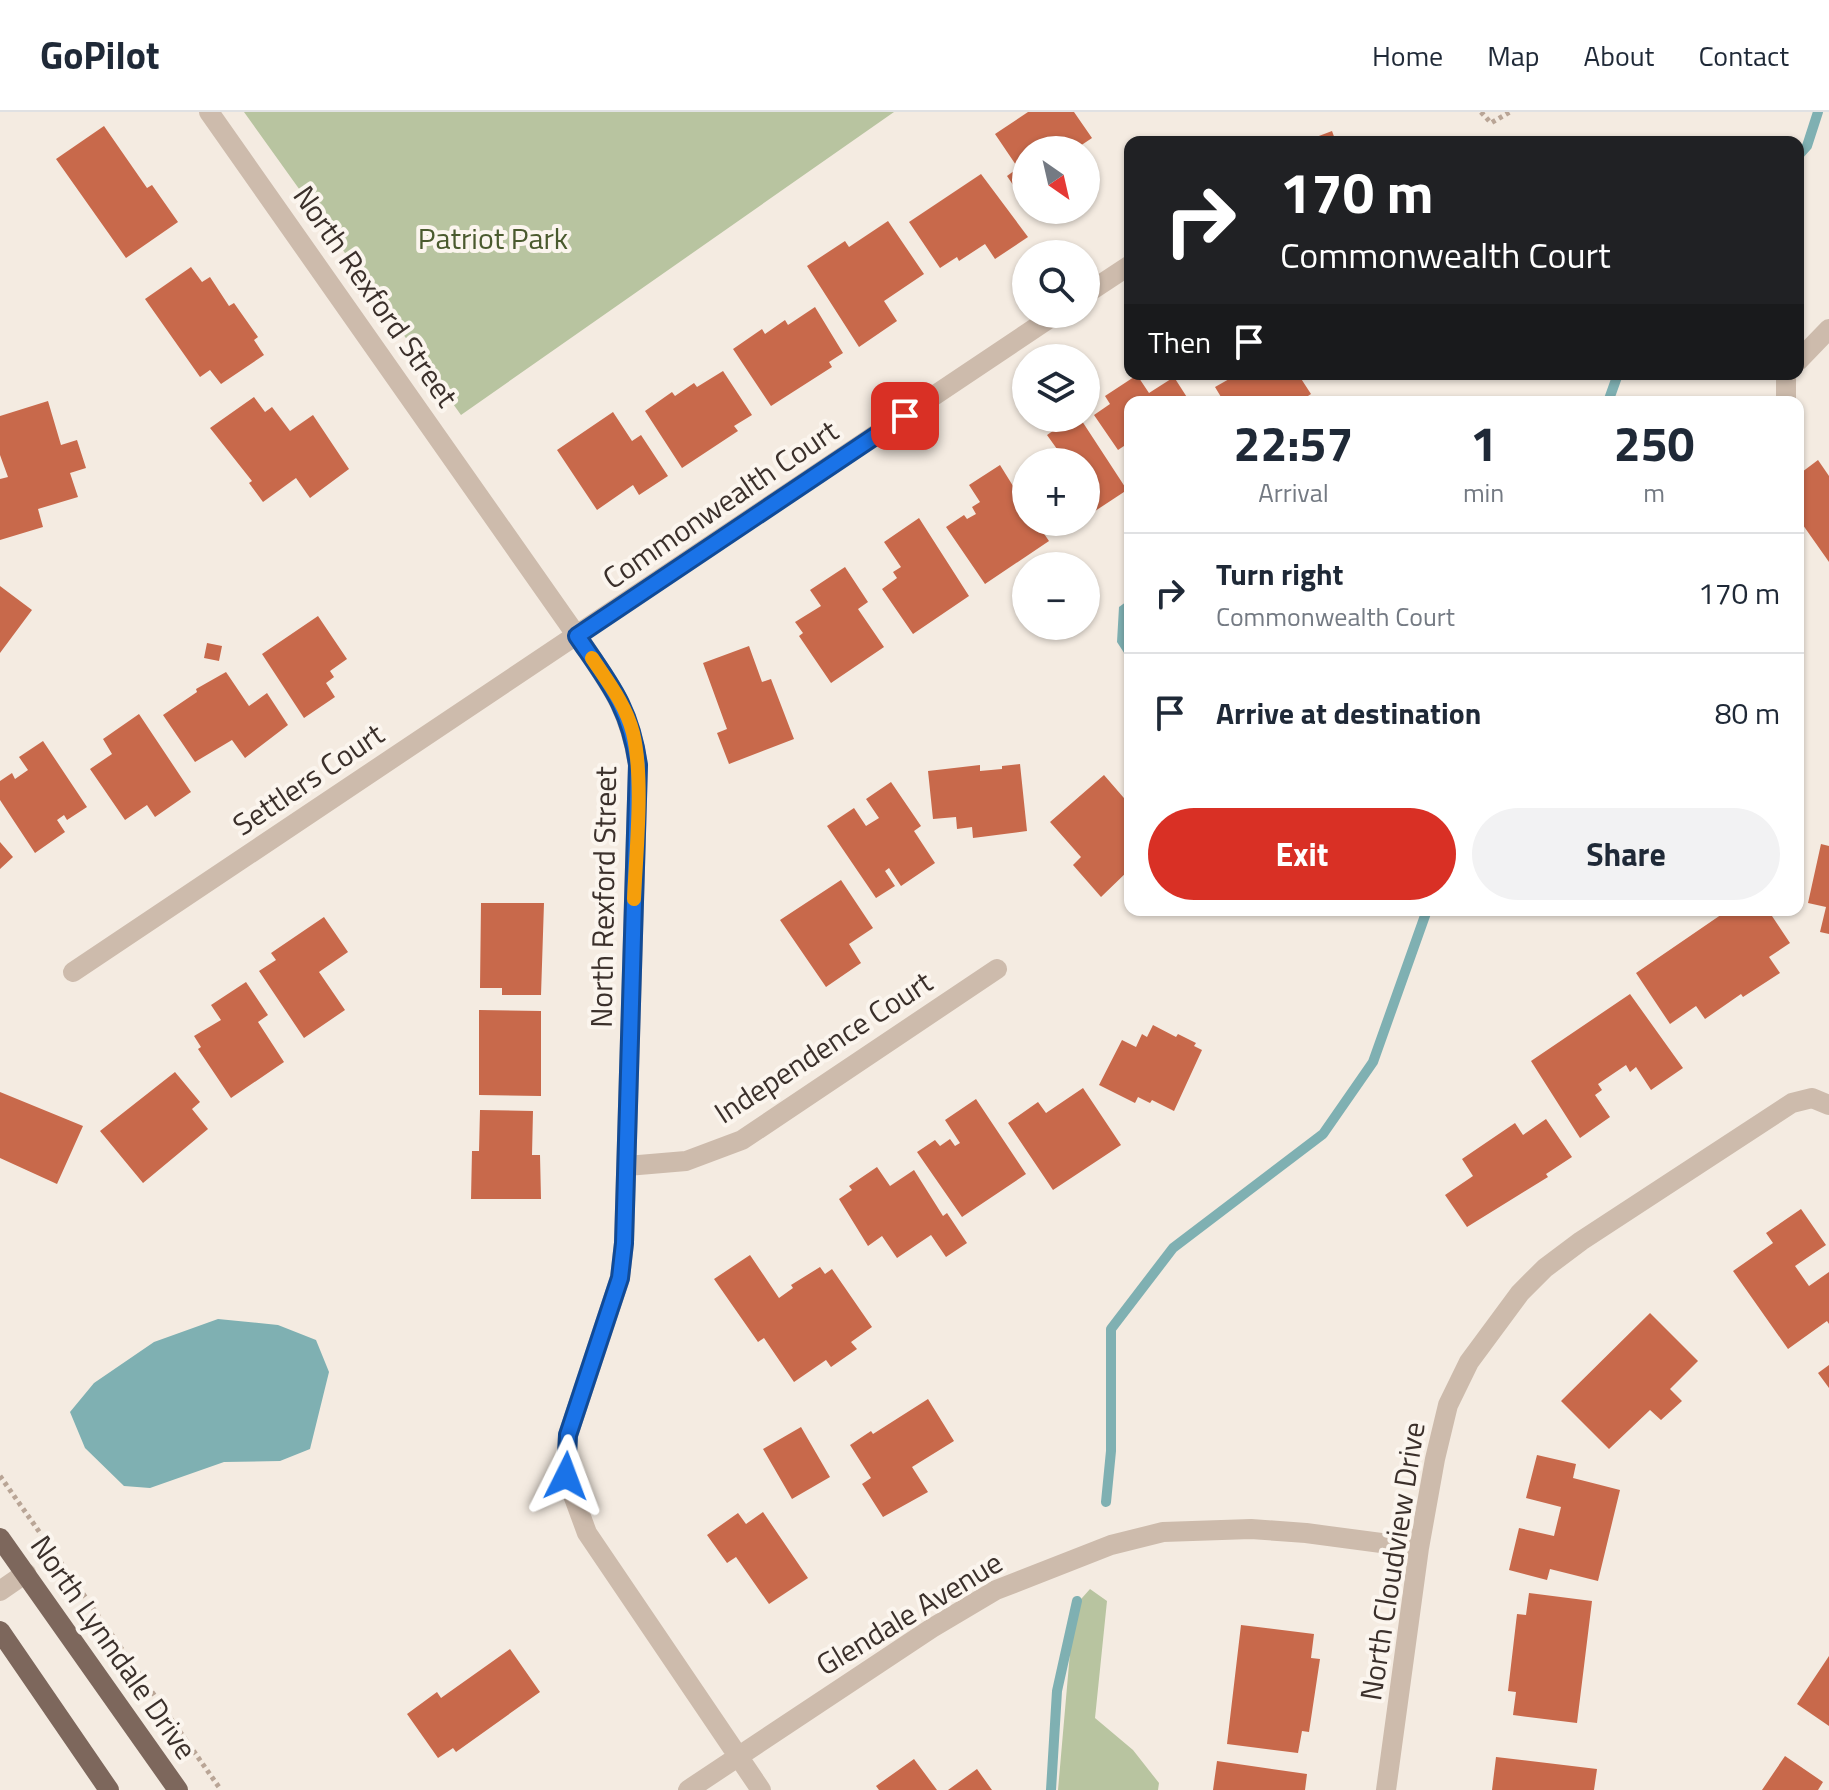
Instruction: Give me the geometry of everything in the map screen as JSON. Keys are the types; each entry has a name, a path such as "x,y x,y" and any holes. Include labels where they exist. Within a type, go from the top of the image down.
{"main road":[{"name":"North Lynndale Drive","path":"0,1538 178,1790"},
{"path":"0,1631 109,1790"}],"street":[{"name":"North Rexford Street","path":"209,112 577,636 620,700 633,732 638,765 627,1166 620,1278 568,1435 566,1476 587,1533 761,1790"},
{"path":"1100,285 1124,269"},
{"name":"Commonwealth Court","path":"577,636 1035,328"},
{"path":"1804,355 1829,329"},
{"name":"Settlers Court","path":"73,972 577,636"},
{"name":"Independence Court","path":"627,1166 686,1161 742,1140 997,969"},
{"name":"North Cloudview Drive","path":"1386,1790 1419,1548 1435,1459 1448,1405 1469,1362 1520,1293 1545,1268 1581,1241 1792,1103 1812,1098 1825,1103"},
{"name":"Glendale Avenue","path":"688,1790 932,1628 996,1590 1111,1545 1163,1532 1251,1529 1419,1548"},
{"path":"0,1591 26,1573"}],"path":[{"path":"1481,112 1491,123 1510,112"},
{"path":"0,1476 221,1790"}],"green space":[{"name":"Patriot Park","path":"244,112 894,112 461,415"},
{"path":"1090,1589 1107,1601 1095,1718 1133,1750 1159,1783 1158,1790 1058,1790 1074,1607"}],"water":[{"path":"1124,603 1124,653 1117,642 1119,607"},
{"path":"218,1319 278,1325 316,1340 329,1372 310,1449 280,1461 224,1462 150,1488 124,1486 85,1448 70,1412 94,1383 154,1342"}],"building":[{"path":"1028,112 1074,112 1091,136 1012,136 1012,159 995,134"},
{"path":"104,126 147,188 152,185 178,222 126,258 56,159"},
{"path":"981,174 1012,216 1012,224 1018,224 1028,237 1012,240 1012,248 995,259 985,244 959,261 957,257 940,268 909,222"},
{"path":"888,221 924,274 884,301 897,321 859,347 807,266 845,241 849,247"},
{"path":"191,267 202,282 210,277 229,306 234,303 258,337 254,340 264,355 221,384 210,370 200,377 145,299"},
{"path":"815,307 843,353 829,362 832,367 771,406 733,349 762,329 765,334 785,320 788,325"},
{"path":"723,371 752,415 734,426 738,431 682,468 645,411 672,392 675,396 694,383 697,387"},
{"path":"1129,380 1140,380 1149,393 1169,380 1176,380 1186,396 1124,396 1124,446 1118,450 1100,424 1100,411 1110,404 1105,396"},
{"path":"1227,380 1302,380 1311,394 1220,396 1215,387"},
{"path":"254,397 265,412 272,407 290,431 313,415 349,469 310,498 296,478 263,502 249,483 252,481 210,428"},
{"path":"48,401 61,445 77,440 86,468 70,473 78,497 38,509 43,527 0,540 0,479 8,477 0,455 0,416"},
{"path":"613,412 632,441 641,435 668,476 639,495 633,485 597,510 557,450"},
{"path":"1051,432 1089,432 1100,448 1056,448 1047,435"},
{"path":"1100,449 1124,485 1124,492 1100,508"},
{"path":"1818,460 1829,476 1829,562 1804,527 1804,470"},
{"path":"1000,465 1012,484 1012,536 1046,536 1049,541 1033,552 1012,552 1012,566 985,584 946,527 964,515 967,519 976,514 972,507 980,502 969,485"},
{"path":"919,518 969,596 913,634 882,589 897,578 893,572 901,567 884,542"},
{"path":"845,567 868,602 858,609 884,647 831,683 799,636 803,633 795,622 821,606 810,590"},
{"path":"0,586 32,610 0,653"},
{"path":"318,616 347,659 330,671 334,677 326,683 335,697 304,718 262,654"},
{"path":"207,643 222,646 219,661 204,658"},
{"path":"749,646 762,682 771,679 794,739 729,764 717,733 727,729 703,663"},
{"path":"226,672 249,706 267,693 288,725 245,758 232,740 195,762 163,715 197,692 196,689"},
{"path":"139,714 191,792 155,817 147,805 125,820 90,769 112,754 103,739"},
{"path":"43,741 87,807 67,820 64,815 57,820 65,832 35,853 0,800 0,781 12,773 15,779 28,770 19,757"},
{"path":"1020,764 1027,831 973,838 972,827 957,829 956,817 933,819 928,771 980,765 980,771"},
{"path":"1104,775 1124,798 1124,875 1101,897 1073,865 1081,857 1050,822"},
{"path":"891,782 921,826 914,831 935,863 901,886 889,868 885,871 895,886 876,898 827,826 854,808 866,826 879,818 866,799"},
{"path":"0,842 13,857 0,869"},
{"path":"1821,844 1829,846 1829,934 1820,932 1826,907 1808,903"},
{"path":"841,880 873,928 849,944 861,963 826,987 780,920"},
{"path":"481,903 544,903 541,995 502,995 502,988 480,988"},
{"path":"1719,916 1772,916 1790,943 1769,957 1780,973 1743,997 1741,994 1705,1019 1696,1006 1670,1024 1636,973"},
{"path":"324,917 348,952 319,972 345,1010 304,1038 259,971 276,960 271,953"},
{"path":"246,982 268,1015 258,1022 284,1062 231,1098 198,1049 201,1047 194,1036 221,1020 211,1005"},
{"path":"1630,994 1683,1068 1651,1090 1636,1067 1630,1072 1626,1065 1598,1084 1602,1090 1595,1095 1610,1117 1580,1138 1531,1061"},
{"path":"479,1010 541,1011 541,1096 479,1095"},
{"path":"1153,1025 1196,1043 1194,1046 1202,1050 1174,1111 1138,1097 1135,1103 1099,1085 1122,1040 1136,1047 1142,1034 1147,1037"},
{"path":"175,1072 200,1102 192,1109 208,1129 143,1183 100,1131"},
{"path":"1083,1088 1121,1145 1053,1190 1008,1123 1038,1102 1046,1113"},
{"path":"0,1092 83,1126 57,1184 0,1158"},
{"path":"976,1099 1026,1174 962,1217 917,1152 935,1140 940,1146 950,1139 955,1146 960,1143 945,1120"},
{"path":"480,1110 533,1111 532,1155 540,1155 541,1199 471,1199 472,1151 479,1151"},
{"path":"1546,1119 1572,1157 1546,1174 1548,1177 1467,1227 1445,1195 1473,1176 1462,1159 1515,1123 1523,1135"},
{"path":"877,1167 890,1186 914,1170 943,1216 947,1213 967,1243 946,1257 931,1235 897,1258 882,1236 868,1246 839,1199 852,1190 849,1186"},
{"path":"1801,1209 1826,1245 1795,1266 1809,1286 1829,1272 1829,1324 1827,1321 1788,1349 1733,1271 1773,1243 1766,1233"},
{"path":"750,1255 779,1298 793,1288 791,1285 820,1267 825,1274 832,1269 872,1327 851,1342 857,1349 831,1367 826,1360 794,1382 764,1338 758,1342 714,1279"},
{"path":"1650,1313 1698,1361 1670,1389 1682,1401 1661,1420 1650,1410 1609,1449 1561,1401"},
{"path":"1829,1365 1829,1388 1818,1373"},
{"path":"928,1399 954,1441 912,1467 928,1492 883,1517 862,1484 871,1478 850,1445"},
{"path":"801,1427 830,1477 792,1499 763,1449"},
{"path":"1537,1455 1576,1464 1573,1478 1620,1490 1598,1581 1550,1569 1547,1580 1509,1570 1519,1528 1554,1536 1561,1507 1526,1498"},
{"path":"763,1512 808,1578 769,1604 736,1557 727,1563 707,1535 738,1513 746,1524"},
{"path":"1529,1593 1592,1601 1577,1723 1513,1715 1516,1692 1508,1691 1517,1614 1526,1615"},
{"path":"1241,1625 1314,1634 1311,1658 1320,1659 1309,1732 1302,1731 1298,1753 1227,1744"},
{"path":"510,1649 540,1692 456,1752 453,1748 438,1758 407,1714 437,1692 441,1698"},
{"path":"1829,1656 1829,1726 1797,1704"},
{"path":"1785,1756 1823,1782 1818,1790 1762,1790"},
{"path":"1496,1757 1597,1769 1594,1790 1492,1790"},
{"path":"914,1759 937,1790 879,1790 876,1786"},
{"path":"1217,1761 1307,1774 1305,1790 1213,1790"},
{"path":"977,1769 992,1790 948,1790"}],"waterway":[{"path":"1804,149 1818,112"},
{"path":"1610,396 1616,380"},
{"path":"1106,1502 1111,1451 1111,1329 1173,1248 1323,1134 1373,1062 1425,916"},
{"path":"1051,1790 1057,1691 1077,1601"}],"slow traffic":[{"path":"592,658 620,700 633,732 638,765 634,899"}],"route":[{"path":"566,1476 568,1435 620,1278 624,1243 638,765 633,732 620,700 577,636 905,416"}]}
